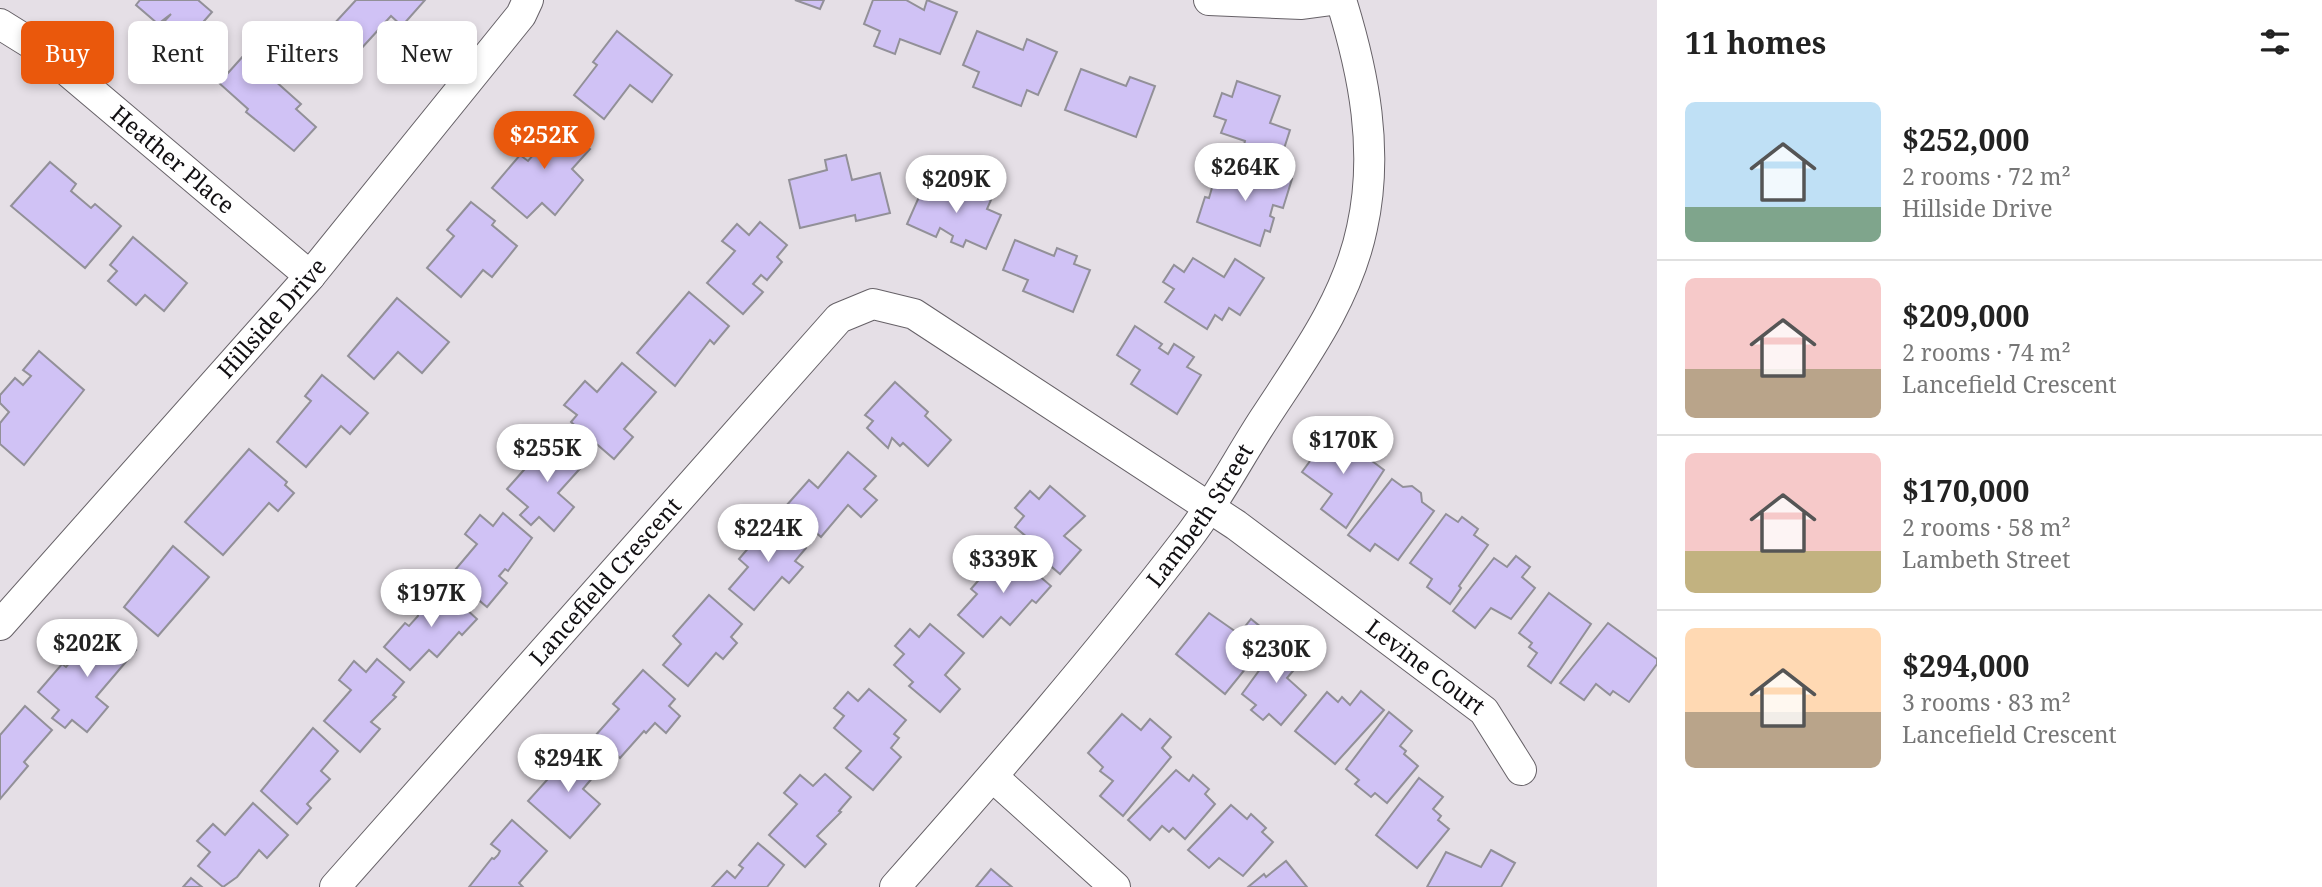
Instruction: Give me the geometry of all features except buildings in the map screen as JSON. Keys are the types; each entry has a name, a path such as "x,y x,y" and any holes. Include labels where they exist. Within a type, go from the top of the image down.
{"street":[{"name":"Hillside Drive","path":"0,625 310,276 521,15 528,0"},
{"path":"1209,0 1302,4 1332,0"},
{"name":"Lambeth Street","path":"895,887 993,777 1187,539 1322,330 1346,282 1362,228 1369,176 1367,107 1341,0"},
{"name":"Heather Place","path":"0,24 45,52 310,276"},
{"name":"Lancefield Crescent","path":"335,887 839,318 873,304 914,314 1210,506"},
{"name":"Levine Court","path":"1210,506 1484,711 1521,770"},
{"path":"993,777 1115,887"}]}
